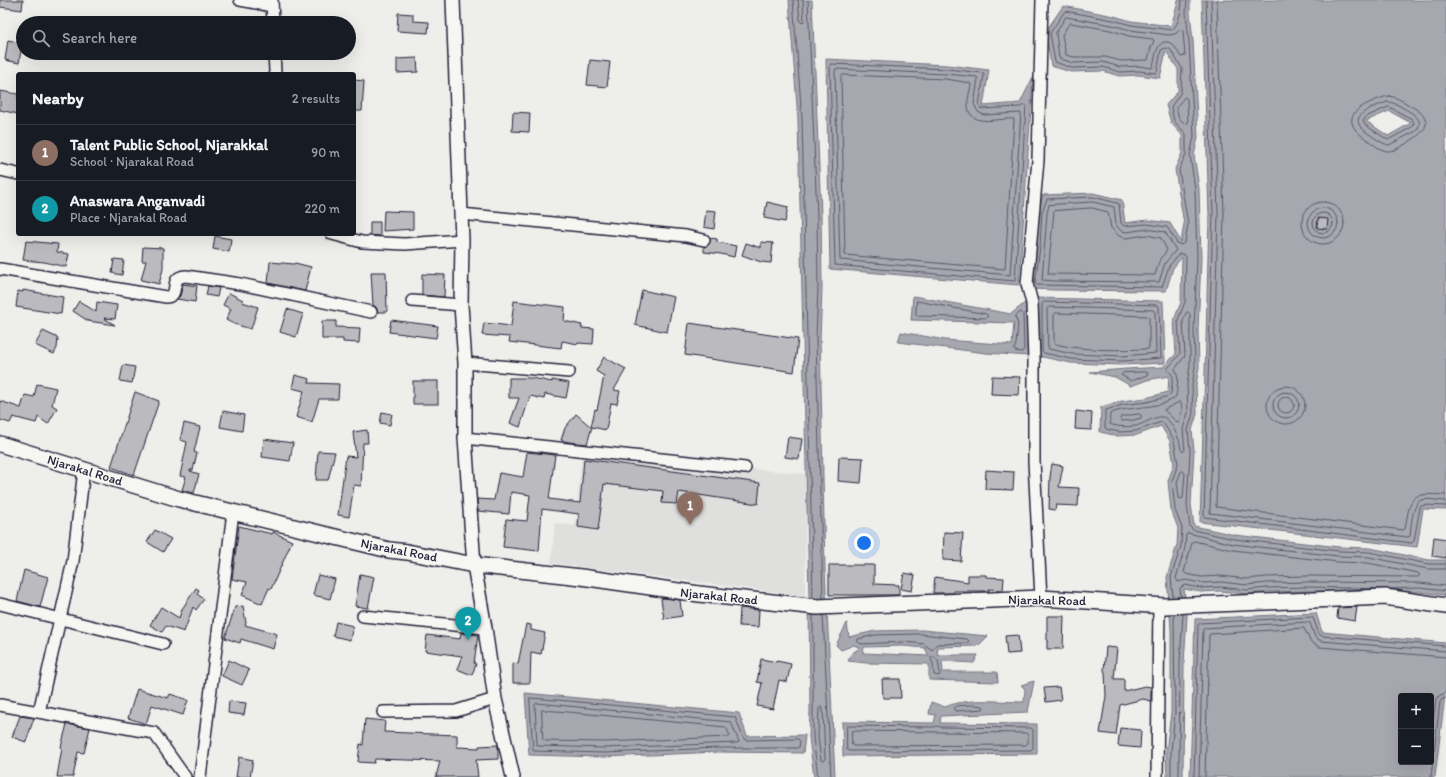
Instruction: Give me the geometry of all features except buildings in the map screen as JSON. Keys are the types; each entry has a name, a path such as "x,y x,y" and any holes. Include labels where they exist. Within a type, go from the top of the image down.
{"main road":[{"name":"Njarakal Road","path":"0,444 179,498 389,550 474,565 581,577 699,594 817,606 1041,598 1162,606 1386,597 1446,606"}],"street":[{"path":"240,0 272,3 273,16"},
{"path":"452,0 462,240 461,305 465,363 465,438 474,565 495,699 513,777"},
{"path":"1041,598 1034,461 1034,360 1032,303 1027,284 1038,160 1042,0"},
{"path":"274,60 275,71"},
{"path":"0,170 16,174"},
{"path":"461,214 686,236 704,240"},
{"path":"340,236 362,242 405,244 462,240"},
{"path":"0,269 166,297 174,294 177,279 180,276 186,276 240,284 371,312"},
{"path":"412,301 461,305"},
{"path":"465,363 570,372"},
{"path":"465,438 745,468"},
{"path":"39,712 73,560 84,470"},
{"path":"200,777 234,512"},
{"path":"0,604 163,644"},
{"path":"1157,777 1162,606"},
{"path":"363,616 485,628"},
{"path":"383,712 456,711 495,699"},
{"path":"0,705 154,733 185,777"}],"shaded area":[{"path":"582,452 806,474 805,596 551,563 555,523 575,526"}],"water":[{"path":"789,0 812,0 821,215 822,288 820,339 825,569 835,777 814,777 809,737 809,596 798,119"},
{"path":"1178,0 1190,0 1198,138 1194,155 1199,188 1201,258 1198,330 1199,367 1196,385 1197,414 1192,430 1194,451 1191,504 1194,526 1235,535 1339,547 1370,548 1429,560 1446,560 1446,595 1420,592 1308,591 1247,594 1220,591 1201,592 1184,589 1187,616 1184,663 1183,777 1167,777 1166,751 1171,713 1171,630 1167,577 1177,545 1178,528 1171,510 1168,481 1174,464 1170,441 1161,426 1137,435 1118,436 1100,432 1101,407 1122,401 1146,398 1168,392 1169,376 1147,380 1131,386 1115,377 1090,372 1163,367 1176,354 1174,320 1181,302 1182,257 1173,268 1166,291 1031,289 1038,212 1043,195 1093,193 1122,200 1125,223 1147,220 1170,223 1181,242 1184,224 1175,169 1182,153 1182,135 1171,123 1166,105 1178,91 1178,69 1166,51 1160,78 1139,75 1119,76 1103,71 1071,72 1051,66 1046,31 1063,6 1114,16 1131,21 1171,26"},
{"path":"1202,0 1446,0 1446,510 1423,509 1417,547 1200,522 1209,215","holes":["1389,111 1411,123 1388,136 1366,121"]},
{"path":"826,59 947,65 989,70 983,106 1020,103 1033,77 1019,285 830,269"},
{"path":"913,296 1011,314 1026,302 1029,356 986,353 898,342 901,332 945,340 1012,345 1014,323 911,320"},
{"path":"1038,298 1163,301 1165,363 1122,365 1071,363 1038,356"},
{"path":"1316,613 1322,632 1446,643 1446,687 1435,777 1190,777 1195,619"},
{"path":"847,623 849,637 875,631 922,630 988,636 978,646 938,647 937,655 978,655 974,663 942,661 943,672 997,672 998,682 929,680 929,664 866,663 848,661 852,653 860,648 854,645 841,650 836,645","holes":["903,646 925,648 929,656 863,653 864,647"]},
{"path":"1034,681 1028,712 941,716 940,723 1037,724 1037,754 843,756 842,722 934,723 936,715 929,714 931,702 945,707 974,701 1024,702 1025,689 1021,685"},
{"path":"525,693 739,713 747,736 805,735 803,753 718,752 604,757 529,755"}],"place":[{"name":"Talent Public School, Njarakkal","path":"690,525"},
{"name":"Anaswara Anganvadi","path":"468,640"}]}
